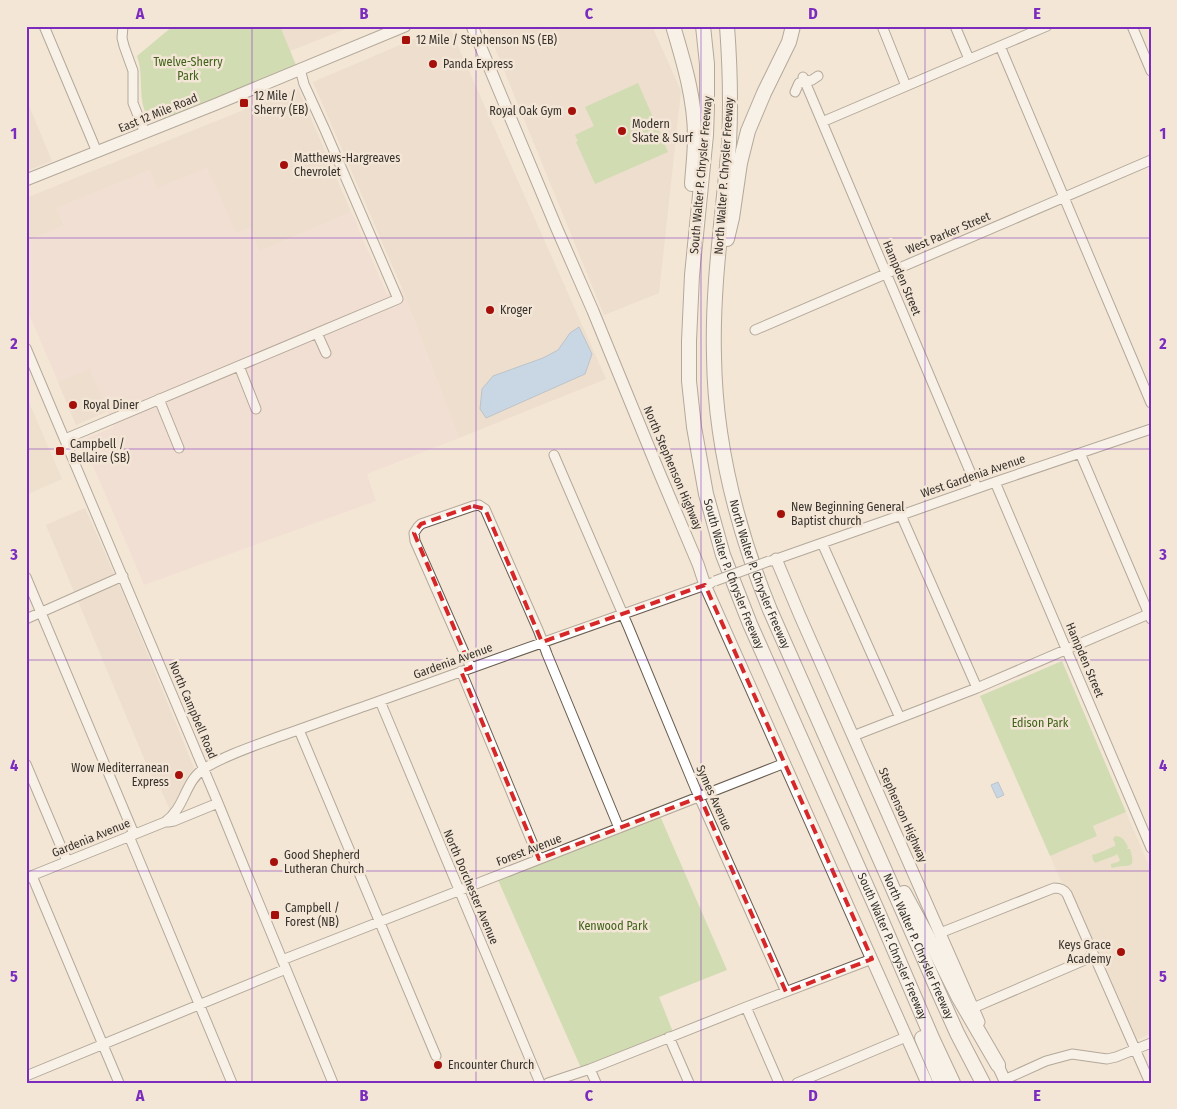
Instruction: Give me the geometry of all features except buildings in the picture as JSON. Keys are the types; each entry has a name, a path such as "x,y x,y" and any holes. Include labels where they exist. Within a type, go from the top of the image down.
{"highway":[{"path":"673,26 689,81 694,125 692,275"},
{"name":"South Walter P. Chrysler Freeway","path":"703,26 707,64 707,106 703,169 692,275 689,341 693,419 702,474 718,540 750,624 953,1083"},
{"name":"North Walter P. Chrysler Freeway","path":"727,26 730,119 717,276 714,374 725,465 736,513 761,588 942,1000 983,1083"},
{"path":"717,276 732,218 740,163 748,131 789,42 793,26"},
{"path":"874,845 900,886 959,998 998,1065"},
{"path":"878,912 885,950 941,1083"}],"main road":[{"name":"East 12 Mile Road","path":"26,180 405,26"},
{"name":"North Stephenson Highway","path":"472,26 698,564 710,583 785,763 927,1083"},
{"name":"Stephenson Highway","path":"773,560 800,616 1005,1081"}],"street":[{"path":"44,26 97,152"},
{"path":"122,26 122,38 133,71 133,103 144,133"},
{"path":"882,26 906,86"},
{"path":"955,26 969,59"},
{"path":"822,122 1046,26"},
{"path":"1132,26 1151,71"},
{"path":"1000,46 1151,404"},
{"path":"65,438 398,299 304,84 300,69"},
{"path":"795,92 804,79 812,80 818,76"},
{"name":"Hampden Street","path":"804,79 977,488"},
{"name":"West Parker Street","path":"754,330 1151,160"},
{"path":"318,333 326,353"},
{"name":"North Campbell Road","path":"26,348 334,1083"},
{"path":"239,366 256,409"},
{"path":"159,399 179,448"},
{"name":"West Gardenia Avenue","path":"773,560 1151,429"},
{"path":"853,736 977,688 1066,649 1150,616 1080,453"},
{"name":"Symes Avenue","path":"554,455 699,796 786,992"},
{"name":"Hampden Street","path":"995,482 1151,848"},
{"path":"471,668 415,541 414,533 421,524 473,506 482,506 491,522 538,629 619,828"},
{"path":"901,515 977,688"},
{"path":"822,543 900,718"},
{"name":"Gardenia Avenue","path":"29,877 165,822 177,811 190,783 204,769 239,752 773,560"},
{"path":"26,619 123,576"},
{"path":"26,577 232,1083"},
{"path":"462,671 539,859"},
{"name":"North Dorchester Avenue","path":"380,701 540,1083"},
{"path":"299,730 378,922 436,1056"},
{"name":"Forest Avenue","path":"282,960 785,763"},
{"path":"26,764 67,862"},
{"name":"Gardenia Avenue","path":"165,822 174,821 218,803"},
{"path":"29,877 119,1083"},
{"path":"940,933 1054,888 1061,888 1067,894 1150,1083"},
{"path":"973,1008 1094,956"},
{"path":"548,1083 590,1069 872,959"},
{"path":"26,1076 286,969"},
{"path":"746,1007 779,1083"},
{"path":"669,1037 689,1083"},
{"path":"797,1083 906,1037"},
{"path":"1005,1081 1046,1061 1072,1054 1107,1059 1151,1043"},
{"path":"590,1069 596,1083"}],"highlighted area":[{"path":"473,506 485,509 542,642 705,585 872,959 786,992 700,797 539,859 461,671 471,668 414,533 421,524"}],"shaded area":[{"path":"280,26 353,26 290,51"},
{"path":"445,26 449,26 606,379 459,438 402,288 313,82"},
{"path":"486,26 652,26 681,91 659,293 604,315"},
{"path":"298,88 351,212 260,251 236,233 157,188 150,170 57,208 64,226 26,241 26,198"},
{"path":"26,99 52,161 26,171"},
{"path":"207,167 236,232 250,227 260,251 351,212 387,294 402,288 459,438 367,474 376,501 144,585 82,440 114,427 90,369 58,382 26,307 26,241 64,226 57,208 150,170 157,188"},
{"path":"90,368 108,411 76,425 58,382"},
{"path":"26,395 62,479 26,495"},
{"path":"85,508 126,601 194,768 170,810 157,781 154,782 46,525"},
{"name":"Keys Grace Academy","path":"1126,812 1151,870 1151,1034 1132,1042 1050,856 1097,836 1093,826"}],"green space":[{"name":"Twelve-Sherry Park","path":"173,26 280,26 298,70 165,124 158,107 145,112 137,56"},
{"name":"Modern Skate & Surf","path":"638,83 668,152 595,184 576,142 578,141 575,135 594,126 585,107"},
{"name":"Edison Park","path":"1062,661 1126,812 1093,826 1097,836 1050,856 980,696"},
{"name":"Kenwood Park","path":"660,816 727,970 659,997 673,1032 581,1068 498,880"},
{"path":"1115,836 1122,838 1128,847 1127,849 1130,849 1132,864 1111,867 1111,864 1120,860 1117,854 1095,863 1092,855 1115,846 1113,839"}],"water":[{"path":"579,327 592,354 585,374 486,418 480,409 482,389 493,376 543,358 558,350 570,333"},
{"path":"998,782 1004,795 997,798 991,785"}],"place":[{"name":"12 Mile / Stephenson NS (EB)","path":"406,40"},
{"name":"Panda Express","path":"433,64"},
{"name":"12 Mile / Sherry (EB)","path":"244,103"},
{"name":"Royal Oak Gym","path":"572,111"},
{"name":"Modern Skate & Surf","path":"622,131"},
{"name":"Matthews-Hargreaves Chevrolet","path":"284,165"},
{"name":"Kroger","path":"490,310"},
{"name":"Royal Diner","path":"73,405"},
{"name":"Campbell / Bellaire (SB)","path":"60,451"},
{"name":"New Beginning General Baptist church","path":"781,514"},
{"name":"Wow Mediterranean Express","path":"179,775"},
{"name":"Good Shepherd Lutheran Church","path":"274,862"},
{"name":"Campbell / Forest (NB)","path":"275,915"},
{"name":"Keys Grace Academy","path":"1121,952"},
{"name":"Encounter Church","path":"438,1065"}]}
